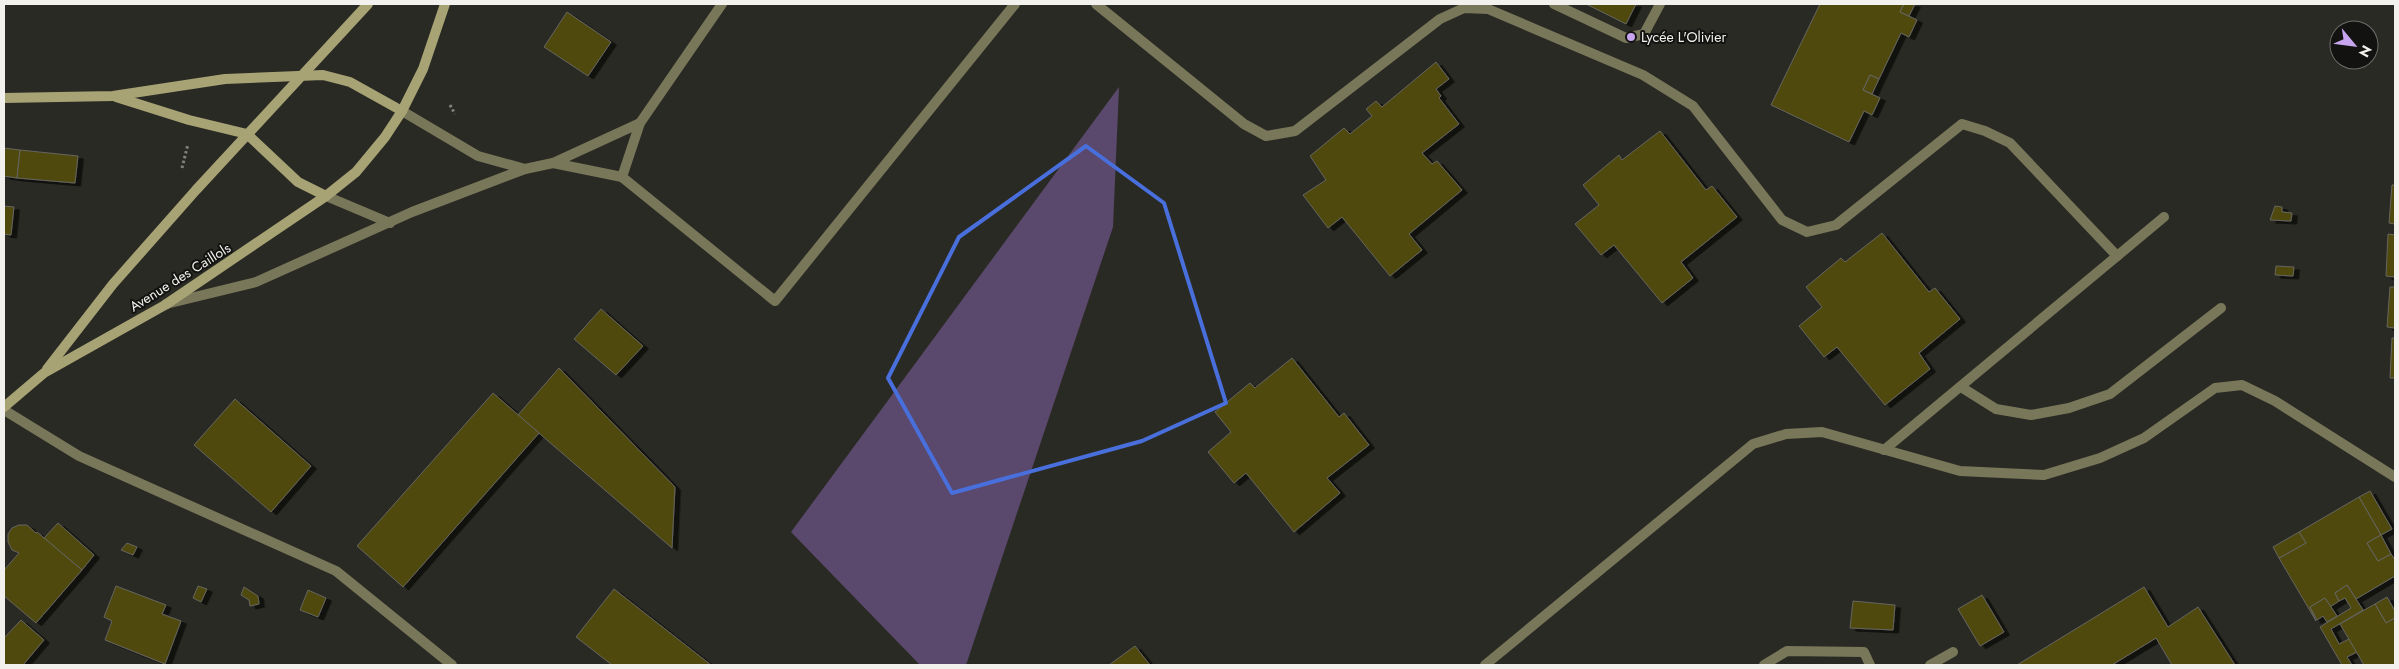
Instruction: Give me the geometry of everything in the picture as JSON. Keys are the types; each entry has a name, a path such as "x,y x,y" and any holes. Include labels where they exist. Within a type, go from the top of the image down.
{"street":[{"path":"301,76 368,4"},
{"path":"4,98 113,96 225,79 323,75 350,82 402,111 424,69 445,4"},
{"name":"Avenue des Caillols","path":"4,409 44,373 113,284 301,76"},
{"path":"113,96 189,120 247,134 298,182 326,196"},
{"name":"Avenue des Caillols","path":"44,373 165,305 326,196 356,172 385,137 402,111"}],"lane":[{"path":"622,177 640,123 722,4"},
{"path":"553,163 622,177 775,301 1016,4"},
{"path":"1096,4 1244,124 1266,136 1295,131 1440,19 1464,8 1488,9 1643,75 1693,106 1782,220 1807,232 1836,225 1962,124 1985,131 2010,143 2117,256"},
{"path":"1554,4 1626,38 1644,34 1660,4"},
{"path":"402,111 478,156 525,169"},
{"path":"165,305 256,282 412,212 525,169 553,163 640,123"},
{"path":"326,196 390,223"},
{"path":"1884,450 2164,217"},
{"path":"1961,387 1996,409 2031,415 2069,408 2110,394 2221,308"},
{"path":"1485,665 1753,444 1786,434 1822,432 1960,470 2044,475 2100,458 2144,438 2215,388 2242,385 2275,401 2395,477"},
{"path":"4,409 79,456 336,571 452,665"},
{"path":"1764,665 1787,651 1864,652 1870,665"},
{"path":"1930,665 1953,652"}],"path":[{"path":"450,105 460,121"},
{"path":"181,173 188,144"}],"highlighted area":[{"path":"1086,146 1164,203 1226,403 1142,441 952,493 888,378 959,237"}],"shaded area":[{"path":"1119,87 1113,227 966,665 920,665 791,532"}],"building":[{"path":"1586,4 1636,4 1626,24"},
{"path":"1820,4 1904,4 1900,12 1917,20 1909,37 1901,33 1879,79 1870,75 1863,90 1880,98 1872,115 1864,111 1849,142 1771,105"},
{"path":"1904,4 1915,4 1909,16 1900,12"},
{"path":"567,12 611,42 588,76 544,47"},
{"path":"1436,62 1449,79 1436,89 1441,96 1439,98 1459,124 1422,153 1432,164 1437,161 1462,190 1409,234 1422,250 1390,276 1342,217 1328,228 1303,195 1326,180 1310,156 1344,128 1350,134 1372,116 1366,109 1376,101 1382,107"},
{"path":"1870,75 1879,79 1872,94 1863,90"},
{"path":"1660,131 1706,190 1712,186 1737,217 1681,262 1693,278 1662,303 1614,245 1601,255 1575,224 1599,205 1583,185 1619,155 1622,160"},
{"path":"4,148 20,150 17,178 4,176"},
{"path":"20,150 78,156 75,183 17,178"},
{"path":"2392,185 2395,185 2395,224 2389,223"},
{"path":"4,206 14,207 11,235 4,234"},
{"path":"2275,206 2282,207 2282,212 2292,213 2291,221 2270,220"},
{"path":"1882,233 1929,292 1935,288 1960,319 1919,353 1930,369 1885,405 1837,347 1824,357 1799,326 1822,307 1806,287 1841,258 1845,262"},
{"path":"2388,234 2395,235 2395,277 2386,276"},
{"path":"2276,266 2294,267 2293,276 2275,275"},
{"path":"2390,287 2395,287 2395,328 2387,327"},
{"path":"601,309 643,346 616,375 574,339"},
{"path":"2392,338 2395,338 2395,378 2390,378"},
{"path":"1292,358 1339,417 1344,413 1369,445 1327,478 1340,493 1294,532 1246,473 1234,483 1208,452 1231,432 1215,412 1250,383 1255,388"},
{"path":"559,368 675,487 672,548 518,415"},
{"path":"493,393 539,433 403,587 357,546"},
{"path":"235,399 311,466 271,512 194,445"},
{"path":"2370,491 2392,529 2381,535 2359,497"},
{"path":"2359,497 2381,535 2367,543 2378,561 2391,554 2395,560 2395,576 2356,599 2347,585 2335,593 2339,601 2330,607 2325,598 2310,607 2316,621 2279,558 2306,543 2299,532"},
{"path":"58,523 94,555 82,570 44,538"},
{"path":"19,525 27,525 37,532 82,570 36,623 4,596 4,570 19,553 12,550 8,542 8,534 12,528"},
{"path":"2299,532 2306,543 2279,558 2273,547"},
{"path":"2381,535 2391,554 2378,561 2367,543"},
{"path":"127,543 137,547 133,555 121,550"},
{"path":"2347,585 2363,610 2331,629 2339,644 2349,639 2357,652 2347,657 2352,665 2342,665 2320,627 2351,608 2345,598 2339,601 2335,593"},
{"path":"116,586 166,605 162,614 181,621 165,664 105,640 112,621 104,617"},
{"path":"198,586 207,589 201,602 193,598"},
{"path":"244,587 258,596 259,604 250,606 249,600 241,595"},
{"path":"2144,587 2168,627 2198,607 2235,665 2172,665 2156,638 2112,665 2017,665"},
{"path":"614,589 711,665 612,665 576,637"},
{"path":"308,590 326,598 318,617 300,610"},
{"path":"1982,595 2004,632 1980,646 1958,609"},
{"path":"2387,597 2395,611 2395,618 2386,623 2375,604"},
{"path":"2325,598 2337,616 2327,622 2323,616 2317,620 2310,607"},
{"path":"1853,601 1895,605 1893,630 1850,628"},
{"path":"2375,604 2386,623 2395,618 2395,665 2364,665 2340,624"},
{"path":"21,620 44,640 23,665 4,665 4,638"},
{"path":"1135,646 1150,665 1109,665"}],"place":[{"name":"Lycée L'Olivier","path":"1631,37"}]}
